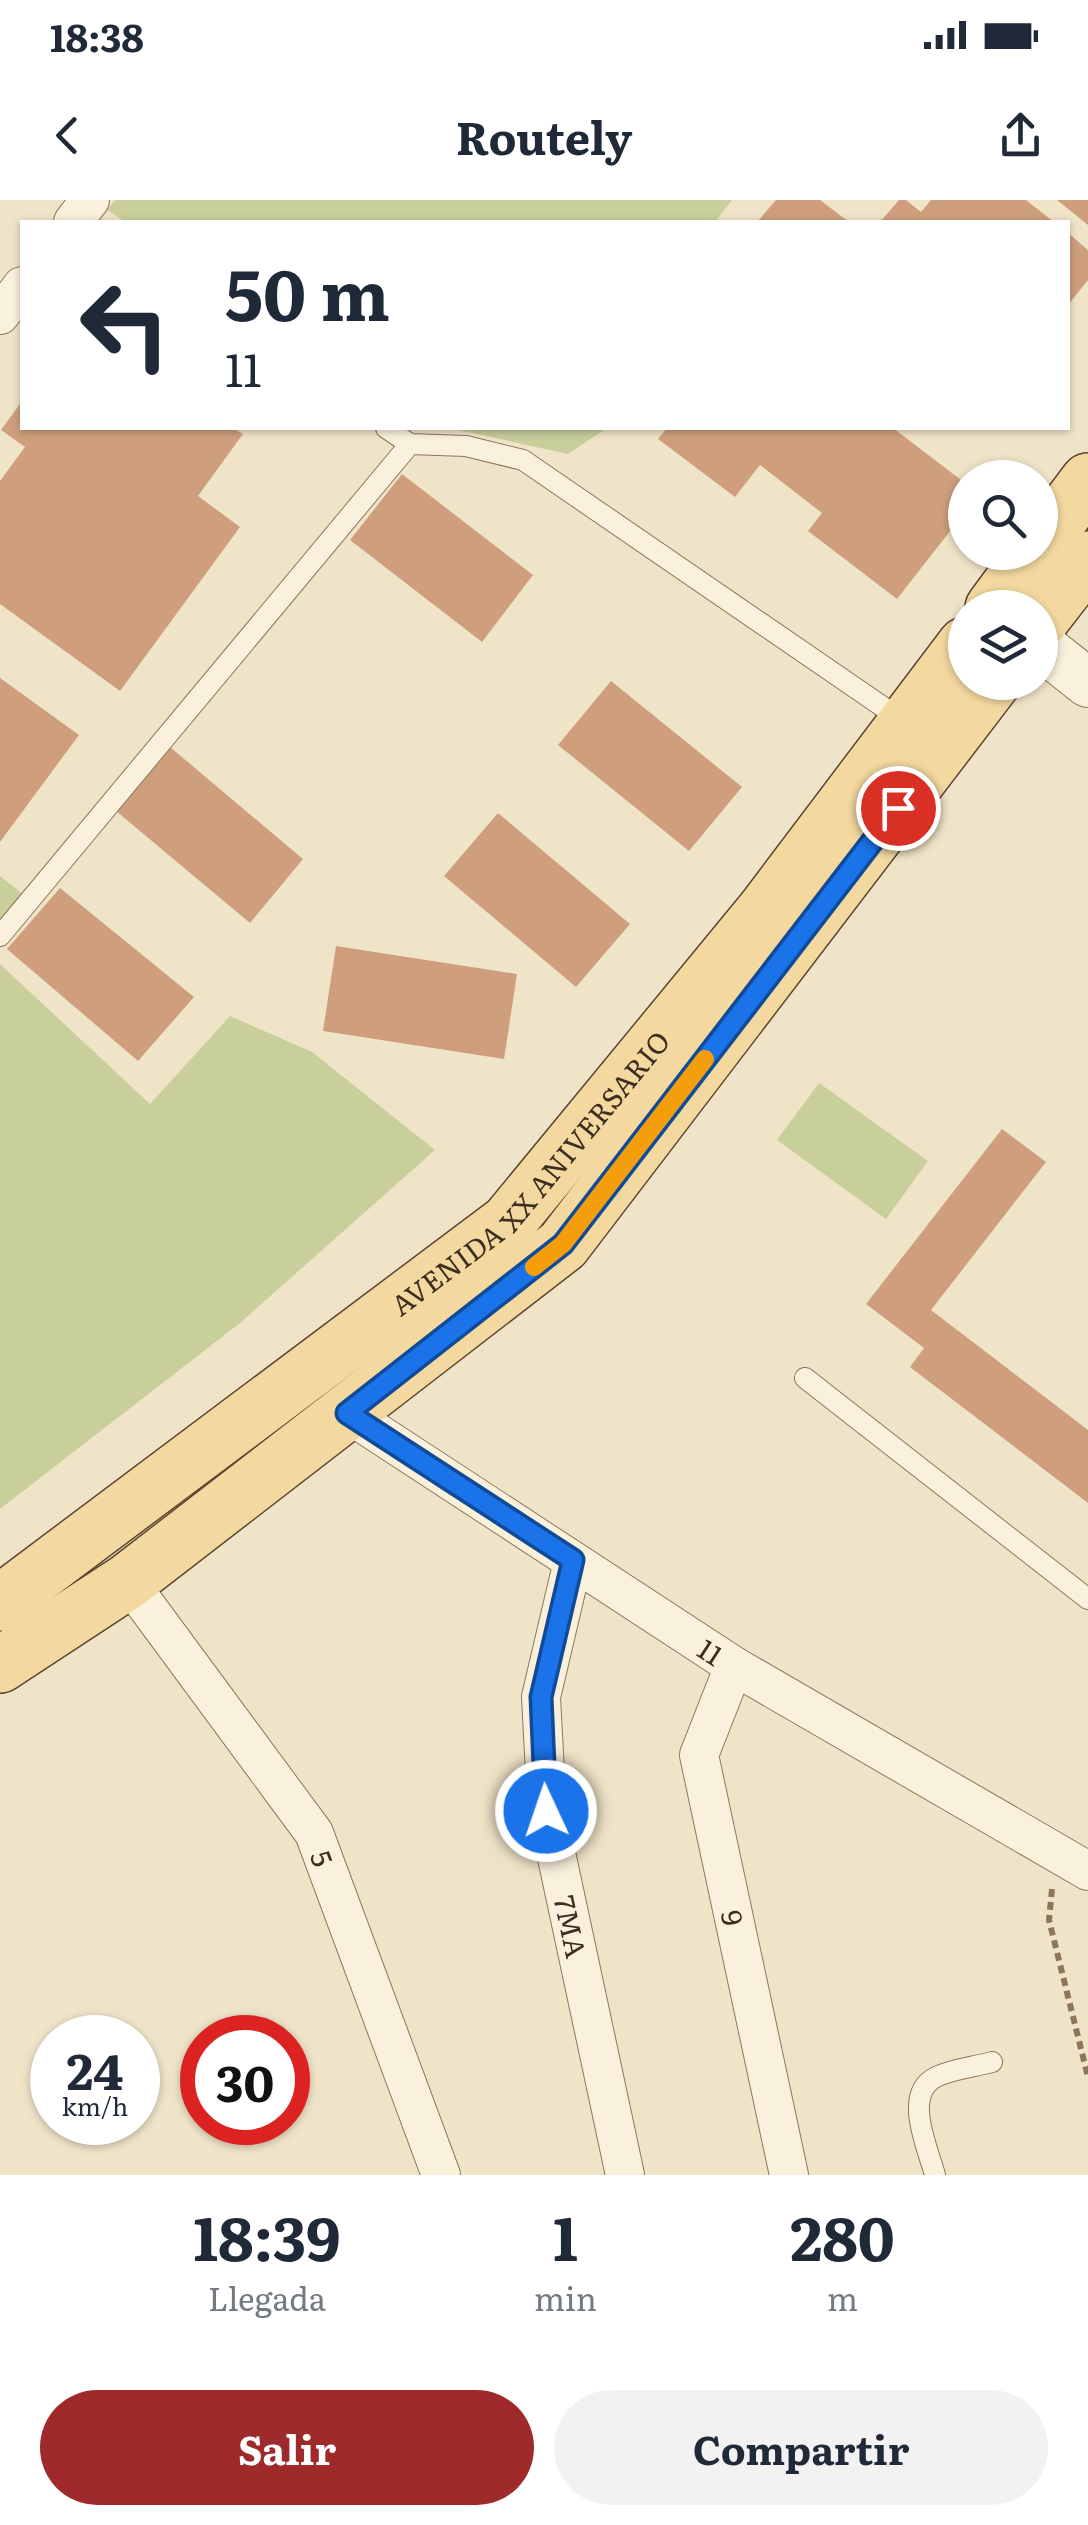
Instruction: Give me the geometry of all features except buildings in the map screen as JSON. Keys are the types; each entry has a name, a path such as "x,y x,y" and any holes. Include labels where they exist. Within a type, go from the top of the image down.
{"main road":[{"path":"1058,521 1088,481"},
{"path":"1058,598 1088,559"},
{"name":"AVENIDA XX ANIVERSARIO","path":"0,1603 508,1222 764,911 948,668"},
{"name":"AVENIDA XX ANIVERSARIO","path":"0,1665 128,1580 563,1244 979,700"}],"street":[{"path":"0,315 20,289"},
{"path":"1058,659 1088,683"},
{"name":"11","path":"347,1413 734,1666 1088,1870"},
{"name":"7MA","path":"573,1560 541,1697 546,1811 624,2175"},
{"name":"5","path":"128,1580 314,1833 441,2175"},
{"name":"9","path":"734,1666 699,1754 789,2175"}],"lane":[{"path":"389,430 410,444 466,446 522,460 906,724"},
{"path":"0,936 410,444"},
{"path":"804,1378 1088,1599"},
{"path":"935,2175 918,2104 922,2091 934,2078 992,2062"}],"path":[{"path":"1055,1852 1048,1920 1088,2077"}],"green space":[{"path":"115,200 732,200 717,220 123,220 107,210"},
{"path":"458,430 604,430 568,454"},
{"path":"0,876 35,904 0,945"},
{"path":"0,964 150,1104 230,1016 312,1052 435,1150 240,1323 0,1509"},
{"path":"819,1083 928,1161 886,1219 777,1140"}],"slow traffic":[{"path":"534,1267 563,1244 705,1059"}],"route":[{"path":"546,1811 541,1697 573,1560 347,1413 563,1244 898,808"}]}
